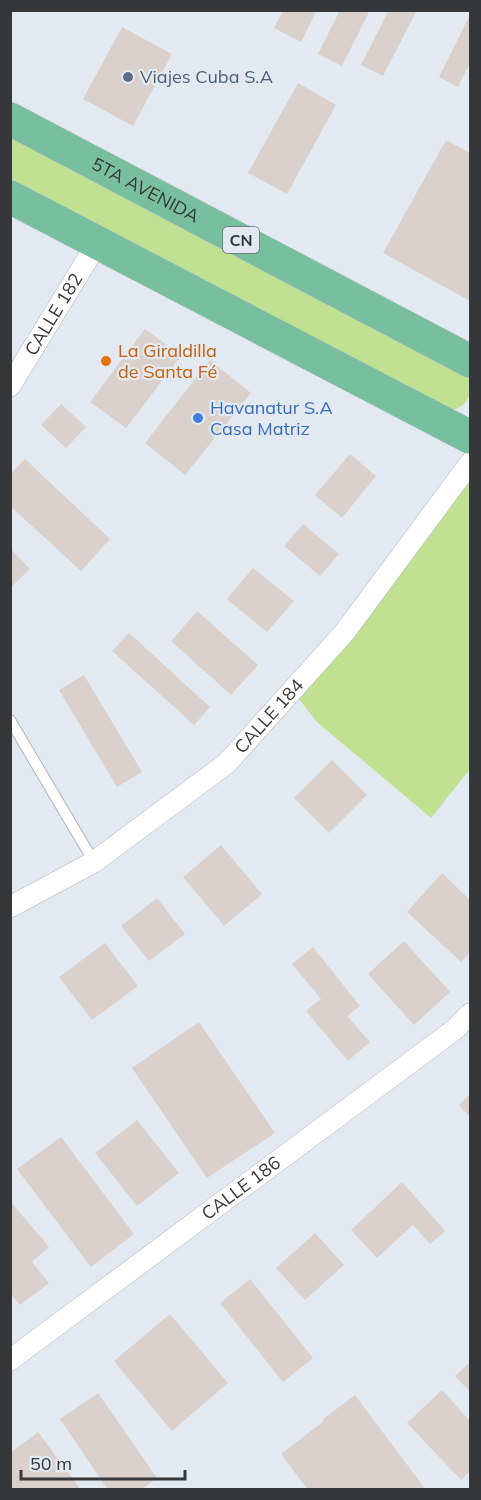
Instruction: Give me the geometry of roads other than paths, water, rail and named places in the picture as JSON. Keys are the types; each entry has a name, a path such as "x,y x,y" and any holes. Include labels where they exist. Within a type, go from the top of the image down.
{"highway":[{"name":"5TA AVENIDA","path":"10,119 471,361"},
{"path":"10,197 471,437"}],"street":[{"name":"CALLE 182","path":"10,386 98,242"},
{"name":"CALLE 184","path":"10,907 94,862 228,763 344,633 471,464"},
{"name":"CALLE 186","path":"10,1360 454,1030 471,1014"}],"lane":[{"path":"10,720 94,862"}],"place":[{"name":"Viajes Cuba S.A","path":"128,77"},
{"name":"La Giraldilla de Santa Fé","path":"106,361"},
{"name":"Havanatur S.A Casa Matriz","path":"198,418"}]}
